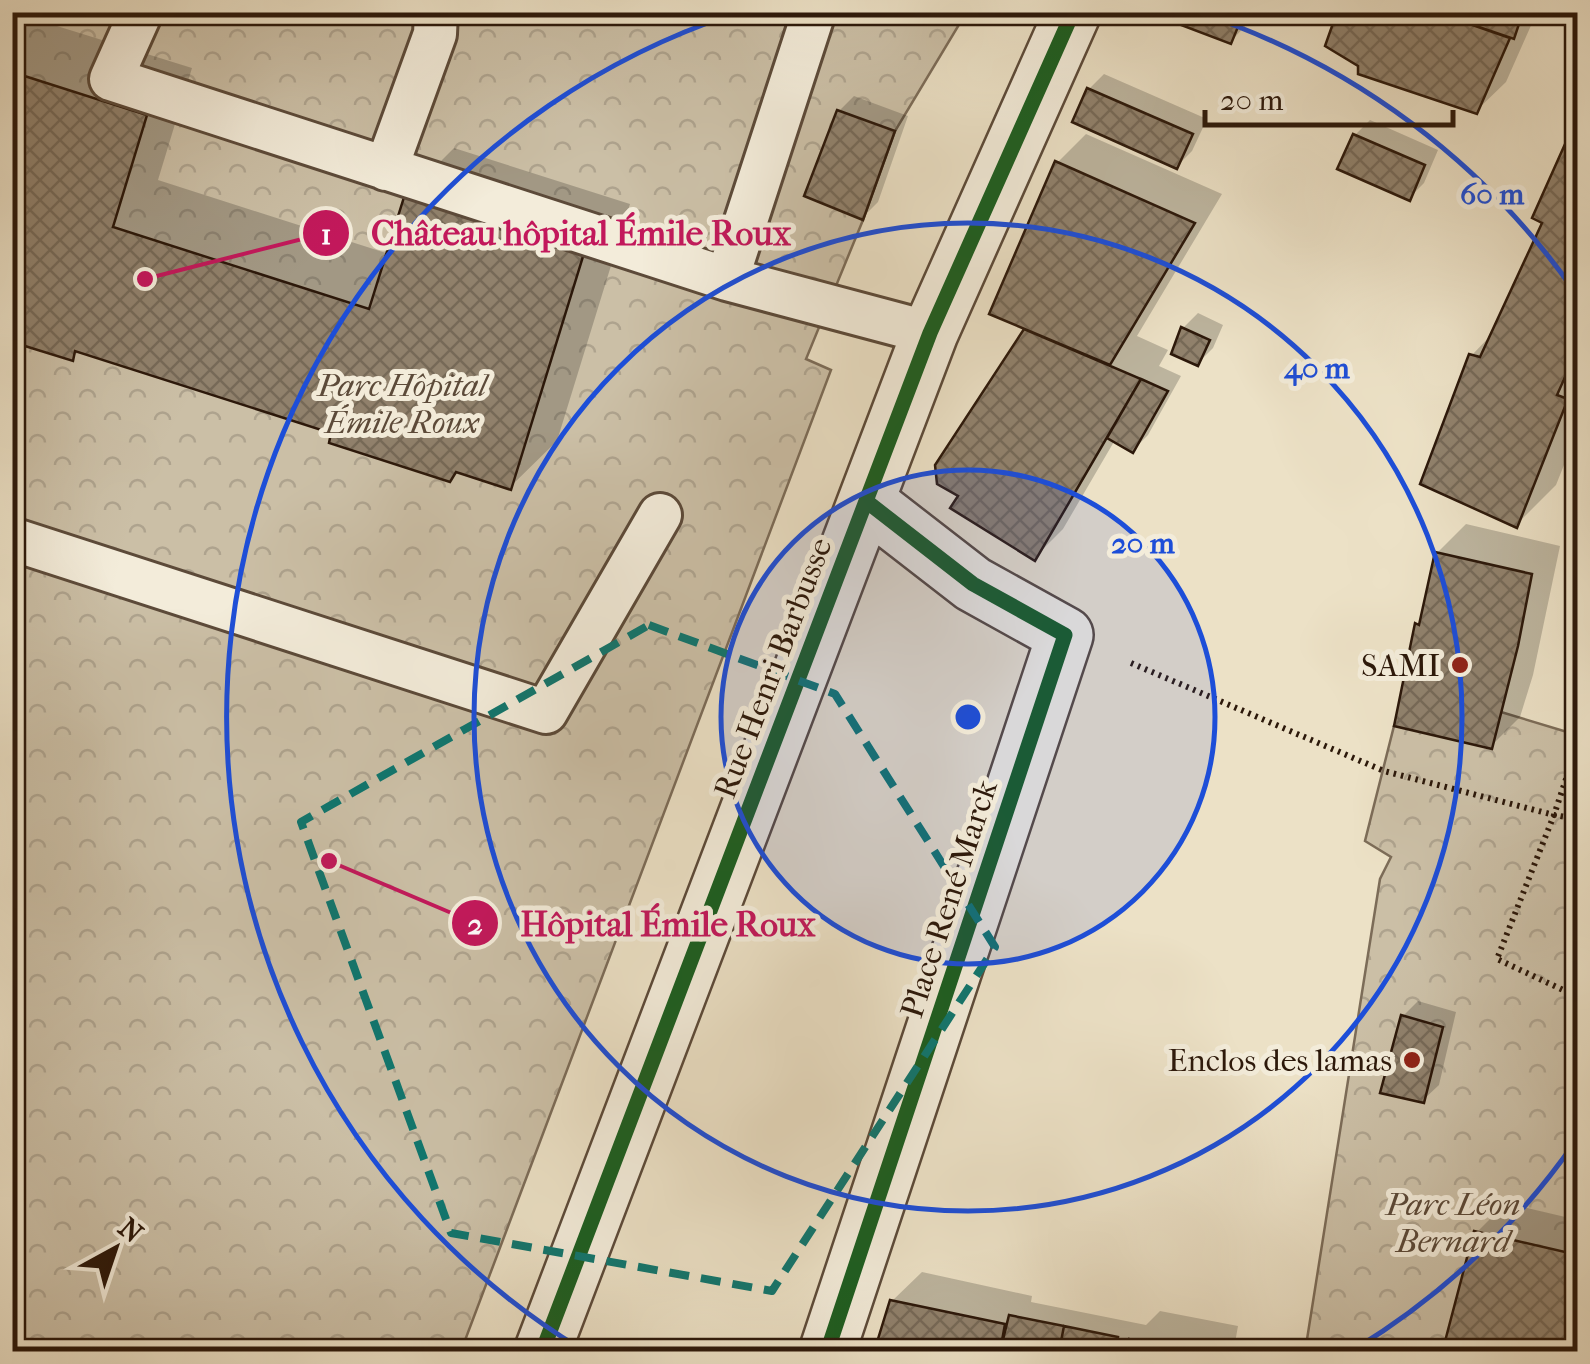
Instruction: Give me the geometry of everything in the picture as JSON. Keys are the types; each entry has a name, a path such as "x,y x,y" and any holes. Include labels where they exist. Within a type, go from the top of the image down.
{"street":[{"name":"Rue Henri Barbusse","path":"542,1352 930,333 1073,12"},
{"path":"866,501 973,584 1065,635"},
{"name":"Place René Marck","path":"827,1352 1065,635"}],"lane":[{"path":"142,12 111,80 727,279 930,333"},
{"path":"386,168 435,34 436,12"},
{"path":"727,279 814,12"},
{"path":"12,539 546,712 660,515"}],"path":[{"path":"1065,635 1384,771 1578,819"},
{"path":"1578,742 1554,815 1497,959 1578,997"}],"highlighted area":[{"path":"649,625 835,694 995,947 772,1291 451,1233 301,822"}],"green space":[{"name":"Parc Hôpital Émile Roux","path":"12,13 966,13 895,131 806,359 831,370 461,1351 13,1351"},
{"name":"Parc Léon Bernard","path":"1501,712 1577,735 1577,1351 1305,1352 1380,879 1391,857 1365,841 1394,726"}],"building":[{"path":"1147,12 1244,12 1231,44"},
{"path":"1337,12 1435,12 1510,38 1477,114 1358,74 1358,66 1325,46"},
{"path":"1435,12 1523,12 1514,39"},
{"path":"12,72 147,115 113,227 369,309 405,194 585,250 511,490 456,472 450,482 329,443 331,433 75,351 73,361 12,342"},
{"path":"1087,88 1193,134 1177,169 1072,122"},
{"path":"837,110 895,131 863,220 804,196"},
{"path":"1578,115 1578,348 1557,395 1568,399 1517,528 1420,484 1469,354 1480,357 1542,223 1532,218"},
{"path":"1353,134 1425,165 1410,201 1337,169"},
{"path":"1055,161 1195,223 1110,365 989,314"},
{"path":"1181,327 1210,340 1198,366 1171,354"},
{"path":"1024,329 1141,379 1035,561 950,508 958,496 937,484 935,465"},
{"path":"1141,379 1168,391 1133,453 1107,438"},
{"name":"SAMI","path":"1435,552 1532,574 1492,749 1394,726 1415,623 1419,625"},
{"name":"Enclos des lamas","path":"1401,1015 1443,1027 1424,1103 1380,1093"},
{"path":"1474,1231 1578,1255 1578,1352 1443,1349"},
{"path":"890,1300 1005,1324 1000,1352 874,1352"},
{"path":"1009,1315 1064,1326 1059,1352 1000,1352"},
{"path":"1064,1326 1118,1337 1116,1352 1059,1352"},
{"path":"1129,1339 1193,1352 1126,1352"}],"cycle path":[{"path":"542,1352 930,333 1073,12"},
{"path":"827,1352 1065,635 973,584 866,501"}],"place":[{"name":"Château hôpital Émile Roux","path":"145,279"},
{"name":"SAMI","path":"1460,665"},
{"name":"Hôpital Émile Roux","path":"329,861"},
{"name":"Enclos des lamas","path":"1412,1060"}]}
